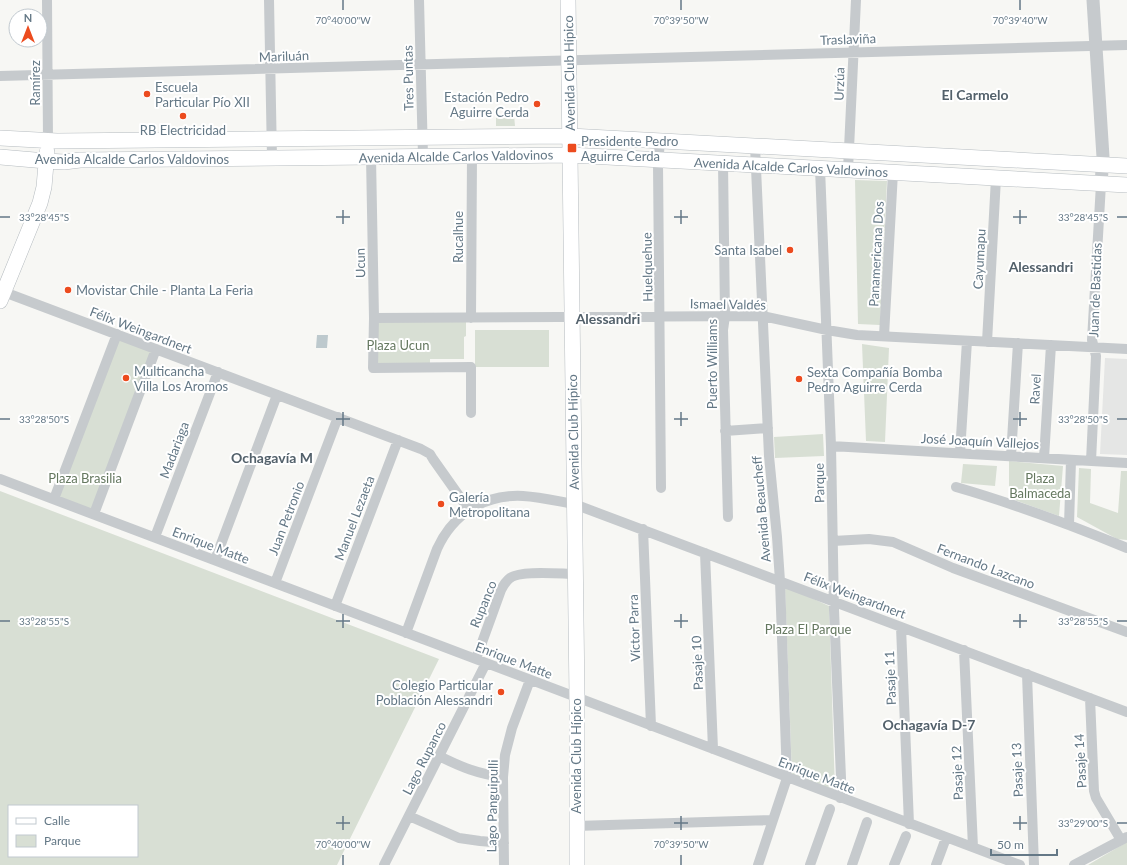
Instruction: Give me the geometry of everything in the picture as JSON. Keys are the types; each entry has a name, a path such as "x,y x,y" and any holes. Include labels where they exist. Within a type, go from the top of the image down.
{"main road":[{"name":"Avenida Club Hípico","path":"568,0 577,697 577,865"},
{"name":"Avenida Alcalde Carlos Valdovinos","path":"0,138 80,141 570,136 1127,166"},
{"path":"493,137 497,152 503,155"},
{"path":"478,156 489,152 493,137"},
{"path":"336,138 342,145 342,152 337,157"},
{"path":"355,138 350,149 352,155 356,157"},
{"path":"299,139 304,149 299,158"},
{"path":"316,139 311,149 316,158"},
{"path":"158,140 159,159"},
{"path":"2,297 40,203 44,187 48,141"},
{"path":"80,141 80,160"},
{"name":"Avenida Alcalde Carlos Valdovinos","path":"0,157 64,162 80,160 570,155 1127,185"},
{"path":"935,175 937,156"},
{"path":"1016,179 1017,160"}],"street":[{"name":"Ramírez","path":"47,0 48,141"},
{"path":"269,0 272,158"},
{"name":"Tres Puntas","path":"419,0 423,156"},
{"name":"Urzúa","path":"848,170 856,0"},
{"name":"Juan de Bastidas","path":"1091,461 1096,356 1092,340 1102,165 1094,0"},
{"name":"Traslaviña","path":"569,61 1127,45"},
{"name":"Mariluán","path":"0,76 569,61"},
{"name":"Huelquehue","path":"660,141 658,160 661,488"},
{"name":"Avenida Beaucheff","path":"755,146 769,456 780,580 787,778 758,865"},
{"name":"Rucalhue","path":"471,318 478,156"},
{"name":"Ucun","path":"371,157 374,318 373,368 471,367 471,413"},
{"name":"Puerto Williams","path":"723,163 725,316 722,330 728,517"},
{"name":"Parque","path":"820,168 831,446 834,601 841,778 840,798"},
{"name":"Panamericana Dos","path":"884,336 893,172"},
{"name":"Cayumapu","path":"987,342 996,178"},
{"name":"Félix Weingardnert","path":"2,297 117,334 421,449 430,454 469,510"},
{"name":"Ismael Valdés","path":"374,318 762,316 847,334 1127,349"},
{"path":"54,499 117,334"},
{"path":"960,453 967,341"},
{"path":"1011,456 1018,343"},
{"name":"Ravel","path":"1044,458 1050,345"},
{"path":"94,514 156,349"},
{"name":"Madariaga","path":"156,538 218,372"},
{"path":"215,560 278,394"},
{"name":"Juan Petronio","path":"275,583 338,417"},
{"path":"726,431 768,428"},
{"name":"Manuel Lezaeta","path":"335,606 398,440"},
{"name":"José Joaquín Vallejos","path":"831,446 1127,463"},
{"path":"1069,525 1071,460"},
{"name":"Enrique Matte","path":"0,479 1020,865"},
{"path":"956,487 999,500 1127,548"},
{"name":"Félix Weingardnert","path":"406,633 440,542 452,524 469,510 489,500 516,496 532,497 574,504 780,580 1127,712"},
{"name":"Víctor Parra","path":"643,529 651,726"},
{"name":"Fernando Lazcano","path":"833,541 869,539 893,542 1127,632"},
{"name":"Pasaje 10","path":"705,553 713,749"},
{"name":"Rupanco","path":"476,659 501,590 504,584 511,577 520,574 575,574"},
{"name":"Pasaje 11","path":"902,627 909,824"},
{"name":"Pasaje 12","path":"964,650 973,847"},
{"name":"Lago Rupanco","path":"384,865 486,663"},
{"name":"Pasaje 13","path":"1027,674 1034,865"},
{"name":"Lago Panguipulli","path":"504,865 503,777 505,755 517,714 530,680"},
{"name":"Pasaje 14","path":"1090,698 1094,791 1096,798 1124,839"},
{"path":"439,756 468,770 490,776 503,777"},
{"path":"810,865 830,809"},
{"path":"409,816 459,838 504,843"},
{"path":"576,826 773,820"},
{"path":"852,865 867,822"},
{"path":"894,865 906,836"},
{"path":"936,865 946,838"},
{"path":"1074,865 1124,839"}],"shaded area":[{"path":"317,335 328,335 327,348 316,348"},
{"path":"1105,358 1127,359 1127,455 1100,454"}],"green space":[{"path":"496,115 514,115 515,126 496,126"},
{"path":"855,180 887,181 880,325 858,324"},
{"name":"Plaza Ucun","path":"376,322 466,322 464,359 430,359 430,366 376,366"},
{"path":"475,330 549,330 549,367 475,367"},
{"name":"Plaza Brasilia","path":"118,339 152,352 93,510 57,497"},
{"path":"862,344 889,348 885,442 866,441"},
{"path":"823,434 824,456 775,458 774,437"},
{"name":"Plaza Balmaceda","path":"1009,461 1063,466 1059,516 1009,498"},
{"path":"963,464 997,466 995,486 961,483"},
{"path":"1079,468 1091,469 1090,503 1118,513 1121,471 1127,471 1127,540 1117,539 1077,517"},
{"path":"0,491 439,659 337,865 0,865"},
{"name":"Plaza El Parque","path":"785,586 829,606 835,790 792,775"},
{"path":"1127,842 1127,865 1088,865"}],"place":[{"name":"Escuela Particular Pío XII","path":"147,94"},
{"name":"Estación Pedro Aguirre Cerda","path":"537,104"},
{"name":"RB Electricidad","path":"183,116"},
{"name":"Presidente Pedro Aguirre Cerda","path":"572,148"},
{"name":"Santa Isabel","path":"790,250"},
{"name":"Movistar Chile - Planta La Feria","path":"68,290"},
{"name":"Multicancha Villa Los Aromos","path":"126,378"},
{"name":"Sexta Compañía Bomba Pedro Aguirre Cerda","path":"799,379"},
{"name":"Galería Metropolitana","path":"441,504"},
{"name":"Colegio Particular Población Alessandri","path":"501,692"}],"district":[{"name":"El Carmelo","path":"975,95"},
{"name":"Alessandri","path":"1041,267"},
{"name":"Alessandri","path":"608,319"},
{"name":"Ochagavía M","path":"272,458"},
{"name":"Ochagavía D-7","path":"929,725"}]}
